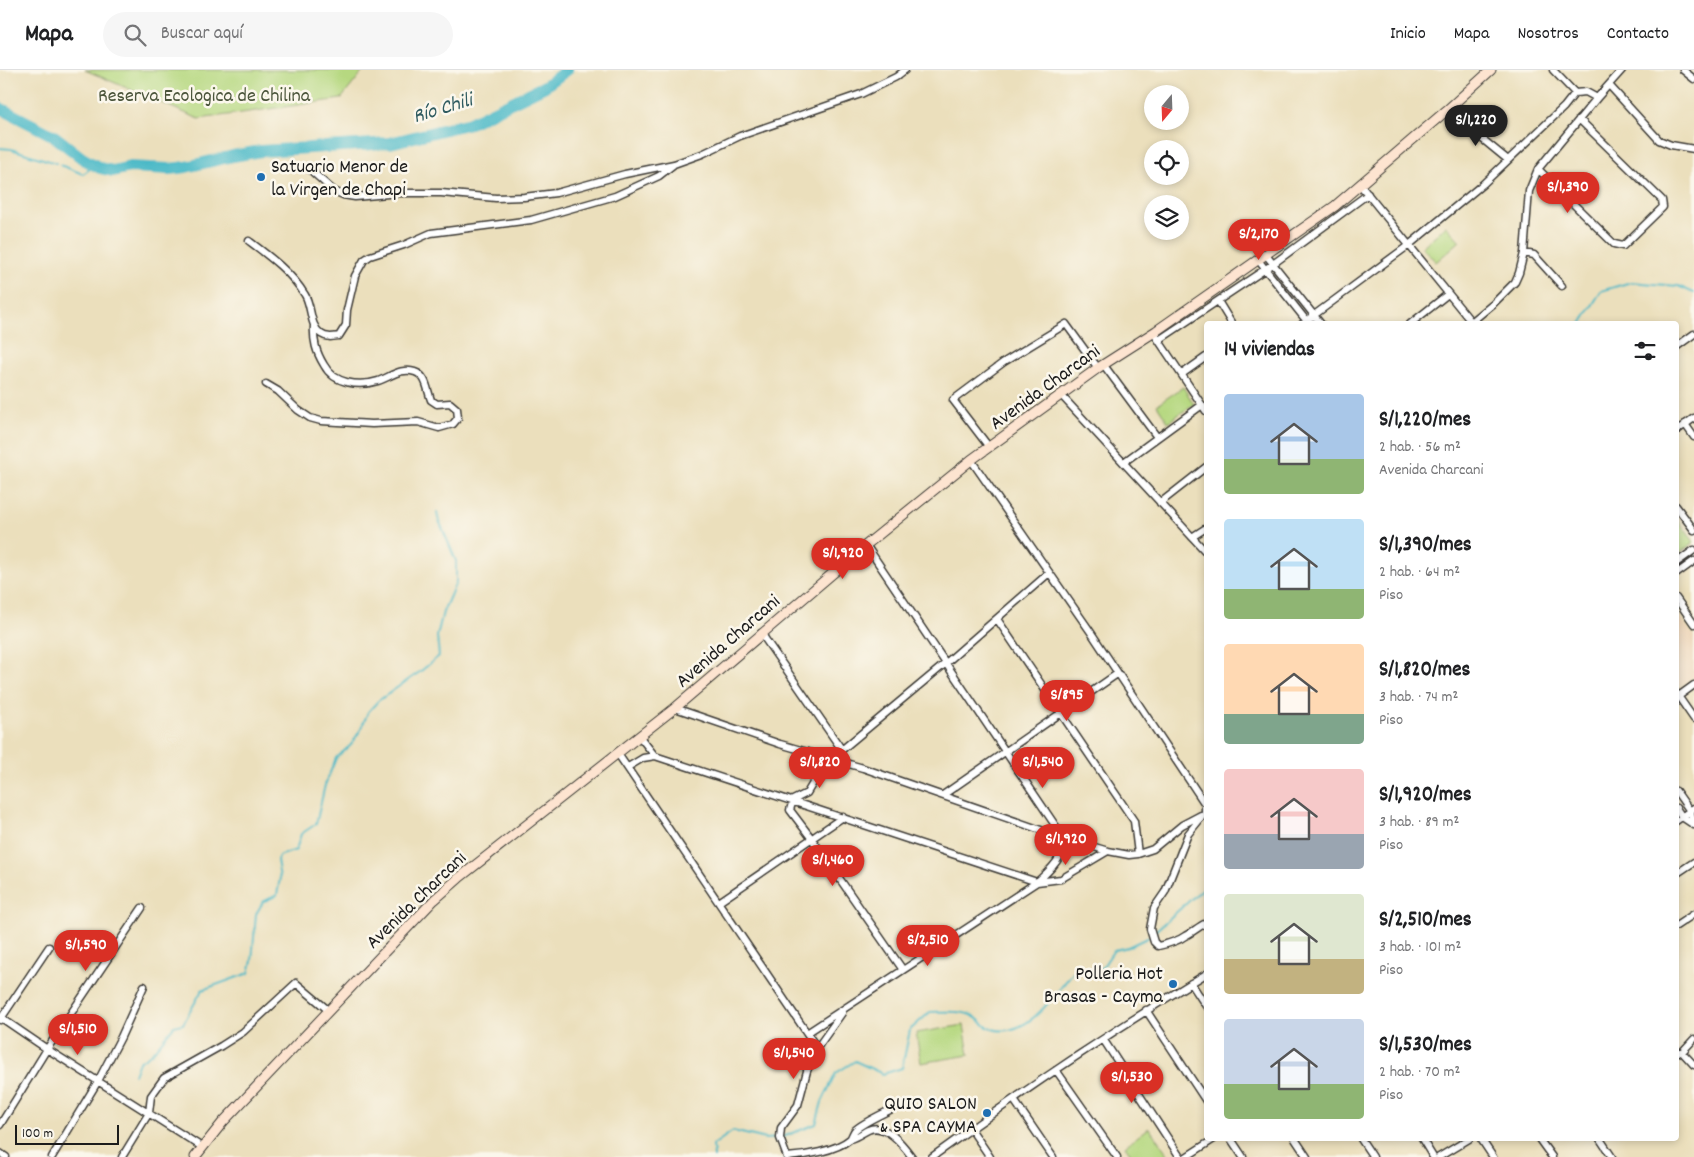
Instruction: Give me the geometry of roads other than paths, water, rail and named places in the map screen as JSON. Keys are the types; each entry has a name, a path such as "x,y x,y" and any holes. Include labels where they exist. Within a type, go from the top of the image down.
{"main road":[{"name":"Avenida Charcani","path":"195,1157 223,1122 328,1010 434,900 458,878 676,708 866,545 972,460 1101,366 1335,206 1361,186 1491,70"}],"street":[{"path":"306,167 334,191 355,197 399,193 441,193 496,198 556,193 625,174 674,164 702,154 740,136 861,94 905,70"},
{"path":"1553,70 1575,94"},
{"path":"1473,321 1515,282 1520,273 1524,253 1529,191 1538,169 1622,70"},
{"path":"1683,70 1694,79"},
{"path":"1609,85 1659,140 1672,145 1694,149"},
{"path":"1308,321 1409,245 1484,184 1564,107 1575,94 1586,92 1597,98"},
{"path":"1447,110 1508,160"},
{"path":"1538,169 1614,244 1623,246 1663,207 1662,200 1579,119"},
{"path":"314,325 320,333 329,337 339,336 343,330 355,276 364,260 370,256 404,245 431,233 531,220 616,196 659,176 674,164"},
{"path":"1361,186 1469,321"},
{"path":"1159,340 1274,264 1368,194"},
{"path":"250,241 270,257 306,296 314,325 313,338 315,349 326,370 337,378 354,384 376,381 408,370 416,372 425,380 431,400 437,404 450,403 457,409 458,418 453,424 440,428 418,422 372,424 321,420 310,418 298,410 278,391 266,384"},
{"path":"1524,253 1534,255 1562,286"},
{"path":"1262,257 1274,264 1319,321"},
{"path":"1262,257 1266,269 1305,321"},
{"path":"1414,321 1448,294"},
{"path":"1218,301 1230,321"},
{"path":"989,448 953,400 1004,362 1066,324 1157,437"},
{"path":"1153,332 1204,408"},
{"path":"1679,345 1694,334"},
{"path":"1182,374 1204,358"},
{"path":"1061,395 1204,550"},
{"path":"1124,462 1202,405"},
{"path":"1679,429 1694,418"},
{"path":"1685,424 1694,437"},
{"path":"972,460 1090,631 1204,803"},
{"path":"1160,503 1204,470"},
{"path":"1679,510 1694,530"},
{"path":"1192,537 1204,529"},
{"path":"807,1033 1037,882 1053,867 1060,856 1063,846 1059,831 866,545"},
{"path":"1679,561 1694,550"},
{"path":"1679,572 1694,561"},
{"path":"903,970 790,810 793,800 807,793 822,768 832,758 1050,573"},
{"path":"1679,602 1694,624"},
{"path":"997,619 1134,821 1138,854"},
{"path":"761,634 842,750"},
{"path":"943,795 1117,674"},
{"path":"1679,695 1694,685"},
{"path":"1679,699 1694,719"},
{"path":"676,708 771,741 832,758 943,795 1061,837 1128,855 1153,850 1182,825 1204,814"},
{"path":"640,737 655,756"},
{"path":"618,754 817,1048"},
{"path":"628,767 643,758 655,756 1037,882 1061,878 1108,851"},
{"path":"1679,795 1692,810 1694,825 1679,819"},
{"path":"1679,819 1692,810"},
{"path":"1204,814 1188,834 1165,892 1154,908 1150,929 1154,942 1158,946 1178,940 1204,924"},
{"path":"719,902 843,817"},
{"path":"1679,872 1694,862"},
{"path":"0,1125 47,1048 142,908"},
{"path":"1679,924 1694,914"},
{"path":"49,947 1,1018 202,1147"},
{"path":"932,1157 1056,1070 1146,1010 1204,975"},
{"path":"1191,983 1204,1003"},
{"path":"122,1157 149,1113 151,1096 164,1078 243,1032 296,984 328,1010"},
{"path":"52,1157 98,1080 121,1037 144,986"},
{"path":"844,1010 817,1048 807,1071 798,1105 781,1128 780,1138 787,1157 832,1149 870,1129 888,1132 898,1140 912,1157"},
{"path":"1146,1010 1204,1098"},
{"path":"1103,1039 1180,1157"},
{"path":"1694,1039 1679,1052 1694,1065"},
{"path":"1056,1070 1117,1157"},
{"path":"1014,1100 1053,1157"},
{"path":"850,1139 855,1130 903,1104"},
{"path":"971,1129 990,1157"},
{"path":"1186,1157 1211,1141"},
{"path":"1232,1141 1243,1157"},
{"path":"1296,1141 1307,1157"},
{"path":"1362,1141 1373,1157"},
{"path":"1423,1141 1433,1157"},
{"path":"1439,1157 1466,1141"},
{"path":"1482,1141 1494,1157"},
{"path":"1540,1141 1552,1157"},
{"path":"1601,1141 1612,1157"},
{"path":"0,1153 6,1157"}],"waterway":[{"name":"Río Chili","path":"0,108 54,136 82,158 100,168 113,171 130,167 170,169 261,151 390,143 470,123 545,86 567,70"},
{"path":"0,148 11,149 56,163"},
{"path":"60,165 83,174 94,166"},
{"path":"1583,321 1601,291 1631,282 1678,286 1694,293"},
{"path":"134,1075 139,1062 152,1053 174,1026 183,1024 202,990 249,973 252,961 256,914 263,902 277,895 280,878 277,860 279,856 296,850 301,834 316,824 325,785 336,758 351,745 361,729 368,712 378,701 439,656 437,636 443,612 456,582 456,561 437,512"},
{"path":"1154,932 1204,888"},
{"path":"714,1157 713,1145 733,1131 766,1139 780,1138 816,1124 822,1102 836,1073 855,1061 883,1074 902,1068 910,1030 930,1012 968,1014 992,1029 1005,1030 1017,1028 1028,1022 1038,1013 1073,972 1102,968 1114,950 1128,947 1151,936"}],"place":[{"name":"Satuario Menor de la Virgen de Chapi","path":"261,177"},
{"name":"Polleria Hot Brasas - Cayma","path":"1173,984"},
{"name":"QUIO SALON & SPA CAYMA","path":"987,1113"}],"park label":[{"name":"Reserva Ecologica de Chilina","path":"204,94"}]}
